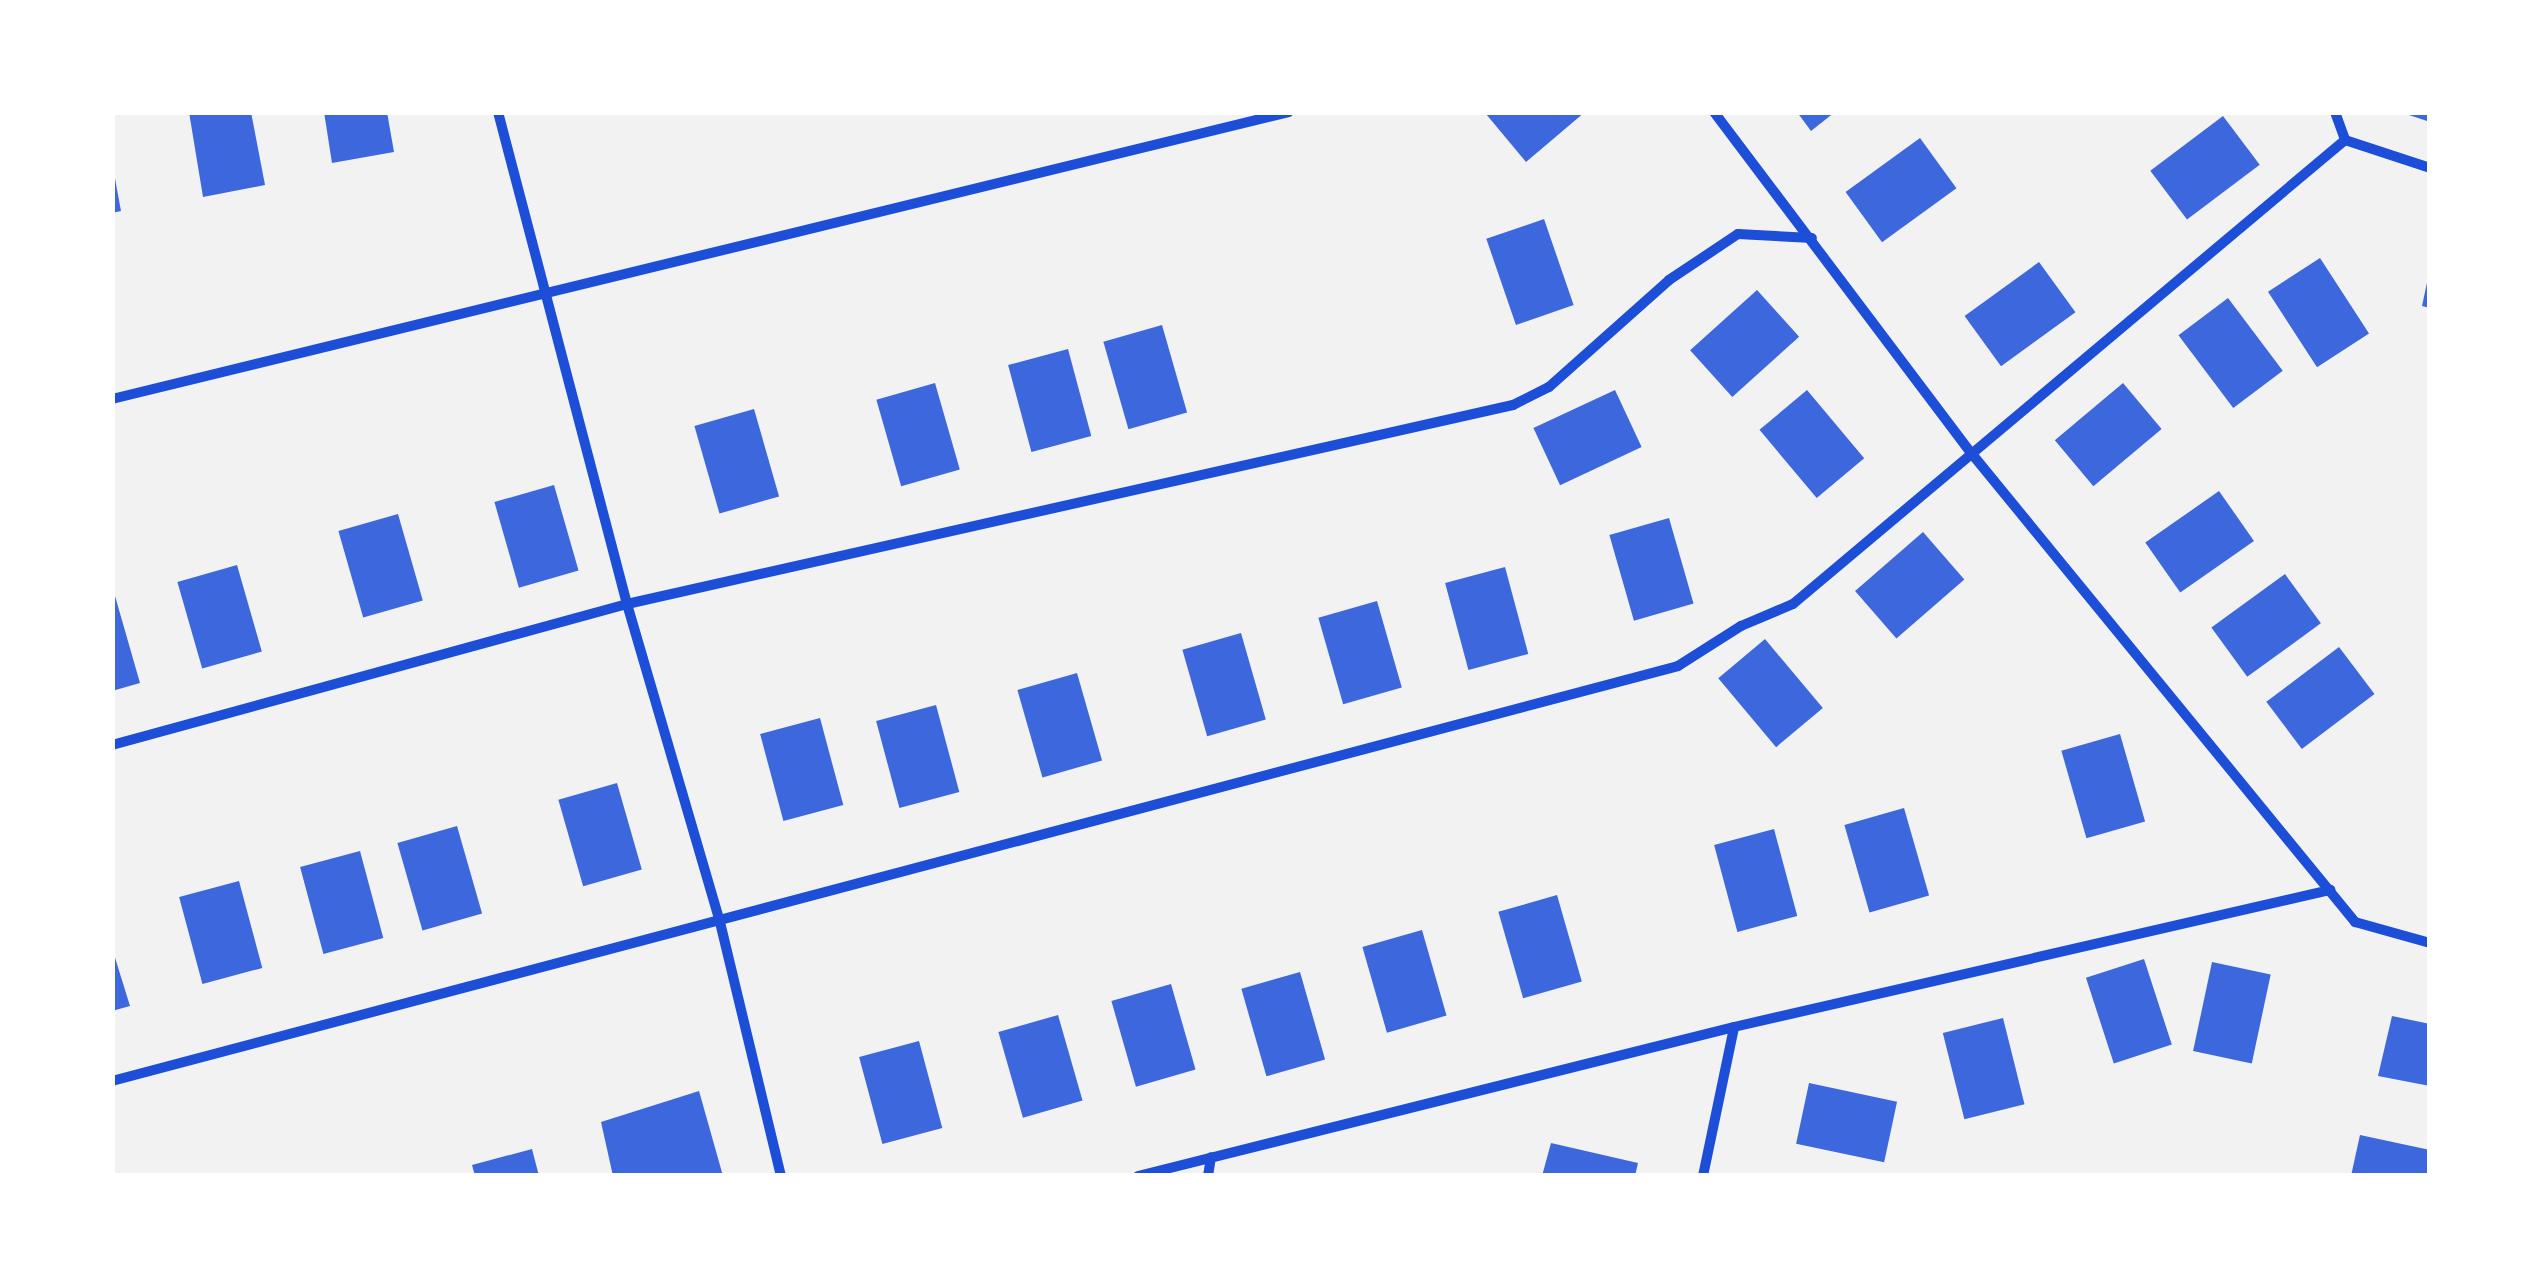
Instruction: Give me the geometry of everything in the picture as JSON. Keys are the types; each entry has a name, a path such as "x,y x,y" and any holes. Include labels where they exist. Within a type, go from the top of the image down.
{"street":[{"path":"498,112 627,604 719,918 781,1176"},
{"path":"112,399 1288,112"},
{"path":"1714,112 1972,454 2354,922 2430,943"},
{"path":"2335,112 2346,140"},
{"path":"2346,140 2430,168"},
{"path":"112,1081 1678,666 1741,626 1793,604 2346,140"},
{"path":"112,744 627,604 1513,405 1548,387 1669,280 1738,234 1812,238"},
{"path":"1138,1176 1734,1027 2330,890"},
{"path":"1704,1176 1734,1027"},
{"path":"1208,1176 1211,1157"}],"building":[{"path":"189,112 251,112 265,185 203,197"},
{"path":"324,112 387,112 394,152 332,163"},
{"path":"1488,112 1585,112 1526,162 1486,114"},
{"path":"1797,112 1835,112 1811,131"},
{"path":"2430,112 2430,122 2403,113"},
{"path":"2223,116 2260,165 2187,219 2150,171"},
{"path":"1920,138 1956,188 1882,242 1846,192"},
{"path":"112,174 121,211 112,213"},
{"path":"1544,219 1574,305 1516,325 1486,239"},
{"path":"2320,258 2369,333 2317,367 2268,292"},
{"path":"2039,262 2075,312 2001,366 1965,316"},
{"path":"2430,278 2430,308 2422,306"},
{"path":"1757,290 1799,337 1732,397 1690,350"},
{"path":"2228,298 2283,371 2233,408 2178,335"},
{"path":"1162,325 1187,412 1128,429 1103,342"},
{"path":"1068,349 1091,436 1031,452 1008,365"},
{"path":"935,383 960,470 901,486 876,400"},
{"path":"2123,383 2162,429 2093,486 2055,440"},
{"path":"1615,390 1642,447 1560,485 1533,428"},
{"path":"1807,390 1864,458 1817,498 1760,430"},
{"path":"754,409 779,496 719,514 694,426"},
{"path":"554,485 579,571 519,588 494,502"},
{"path":"2219,491 2254,541 2180,593 2145,543"},
{"path":"398,514 423,601 363,618 338,531"},
{"path":"1669,518 1694,604 1634,621 1609,535"},
{"path":"1923,532 1964,580 1896,639 1855,591"},
{"path":"237,565 262,652 202,669 177,582"},
{"path":"1505,567 1528,654 1468,670 1445,583"},
{"path":"2285,574 2321,623 2247,677 2211,627"},
{"path":"115,596 140,683 112,691 112,597"},
{"path":"1377,601 1402,688 1343,704 1318,618"},
{"path":"1241,633 1266,720 1207,736 1182,650"},
{"path":"1765,639 1823,708 1776,747 1718,678"},
{"path":"2339,647 2375,694 2302,749 2266,702"},
{"path":"1077,673 1102,760 1042,778 1017,690"},
{"path":"936,705 959,792 899,808 876,721"},
{"path":"820,718 843,805 783,821 760,734"},
{"path":"2120,734 2145,821 2086,838 2061,751"},
{"path":"617,783 642,870 583,886 558,800"},
{"path":"1904,808 1929,895 1869,913 1844,825"},
{"path":"457,826 482,913 422,931 397,843"},
{"path":"1774,829 1797,916 1737,932 1714,845"},
{"path":"360,851 383,938 323,954 300,867"},
{"path":"239,881 262,968 202,984 179,897"},
{"path":"1557,895 1582,982 1523,998 1498,912"},
{"path":"1422,930 1447,1016 1387,1033 1362,947"},
{"path":"112,948 130,1006 112,1011"},
{"path":"2144,959 2172,1045 2114,1063 2086,978"},
{"path":"2212,962 2271,974 2252,1063 2193,1051"},
{"path":"1300,972 1325,1059 1266,1076 1241,989"},
{"path":"1171,984 1196,1070 1136,1087 1111,1001"},
{"path":"1058,1015 1083,1101 1023,1118 998,1032"},
{"path":"2392,1016 2430,1024 2430,1086 2378,1076"},
{"path":"2003,1018 2025,1104 1964,1119 1943,1033"},
{"path":"919,1041 942,1128 882,1144 859,1057"},
{"path":"1809,1083 1897,1102 1884,1162 1796,1144"},
{"path":"699,1091 723,1176 613,1176 601,1122"},
{"path":"2360,1135 2430,1150 2430,1176 2351,1176"},
{"path":"1551,1143 1638,1163 1635,1176 1542,1176"},
{"path":"532,1149 539,1176 475,1176 472,1165"}]}
